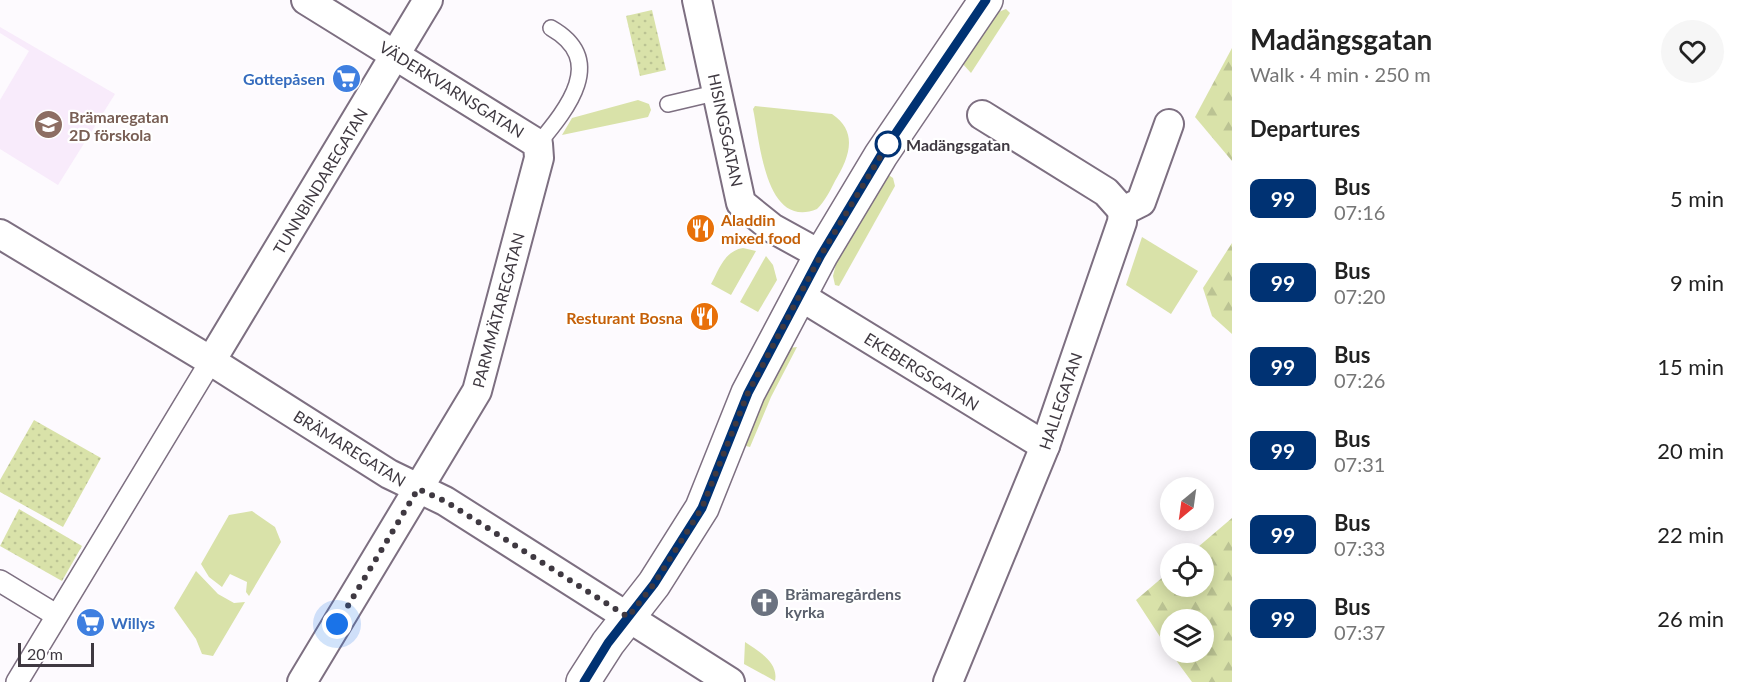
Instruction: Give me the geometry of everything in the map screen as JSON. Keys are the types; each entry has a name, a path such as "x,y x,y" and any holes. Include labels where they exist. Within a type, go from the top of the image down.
{"street":[{"name":"VÄDERKVARNSGATAN","path":"306,0 397,54 538,144"},
{"name":"TUNNBINDAREGATAN","path":"211,361 428,0"},
{"name":"HISINGSGATAN","path":"697,0 719,92 741,203 772,228 821,255"},
{"path":"584,682 628,617 654,584 702,508 748,393 821,255 881,155 983,1"},
{"path":"982,115 1106,192 1123,211 1141,202 1169,124"},
{"name":"PARMMÄTAREGATAN","path":"302,682 477,391 539,158 538,144"},
{"name":"HALLEGATAN","path":"948,682 1045,446 1122,222 1123,211"},
{"name":"BRÄMAREGATAN","path":"0,234 418,489 445,501 730,682"},
{"name":"EKEBERGSGATAN","path":"800,296 1045,446"},
{"path":"17,682 211,361"},
{"path":"0,581 56,615"}],"lane":[{"name":"VÄDERKVARNSGATAN","path":"538,144 562,114 581,70 579,55 572,42 551,28"},
{"path":"668,104 719,92"}],"shaded area":[{"name":"Brämaregatan 2D förskola","path":"0,27 115,94 58,185 0,149 0,100 29,51 0,33"}],"green space":[{"path":"1006,9 1010,13 971,73 962,63 996,13"},
{"path":"652,10 666,70 640,76 626,16"},
{"path":"1232,48 1232,161 1195,117"},
{"path":"638,100 649,104 651,110 648,117 562,135 572,118"},
{"path":"755,106 832,114 846,129 849,146 844,163 827,196 817,209 800,212 786,207 776,195 768,179 763,160 753,109"},
{"path":"887,174 893,178 895,186 839,286 835,285 833,276 836,264"},
{"path":"1142,237 1198,271 1171,314 1126,285"},
{"path":"1232,243 1232,334 1212,316 1203,288"},
{"path":"743,248 756,251 731,295 711,284 727,257"},
{"path":"766,256 773,265 777,280 758,312 740,302"},
{"path":"797,347 771,397 750,447 746,446 744,437 789,348"},
{"path":"34,420 101,458 63,527 0,492 0,480"},
{"path":"19,509 82,546 62,581 0,546"},
{"path":"252,511 275,527 281,542 249,596 246,592 247,582 230,574 222,587 209,577 201,564 229,515"},
{"path":"1232,518 1232,682 1192,682 1178,663 1214,663 1214,609 1160,609 1160,637 1136,600 1160,580 1160,597 1214,597 1214,543 1203,543"},
{"path":"196,571 218,594 234,603 245,602 213,656 202,654 196,639 174,608"},
{"path":"745,642 771,663 774,668 775,681 744,664"}],"bus line":[{"name":"99","path":"584,682 608,643 654,584 702,508 748,393 821,255 881,155 986,0"}],"place":[{"name":"Gottepåsen","path":"346,78"},
{"name":"Brämaregatan 2D förskola","path":"48,125"},
{"name":"Madängsgatan","path":"888,144"},
{"name":"Aladdin mixed food","path":"700,228"},
{"name":"Resturant Bosna","path":"704,317"},
{"name":"Brämaregårdens kyrka","path":"764,602"},
{"name":"Willys","path":"90,622"}],"route":[{"path":"337,624 418,489 445,501 628,617 654,584 702,508 748,393 821,255 888,144"}]}
